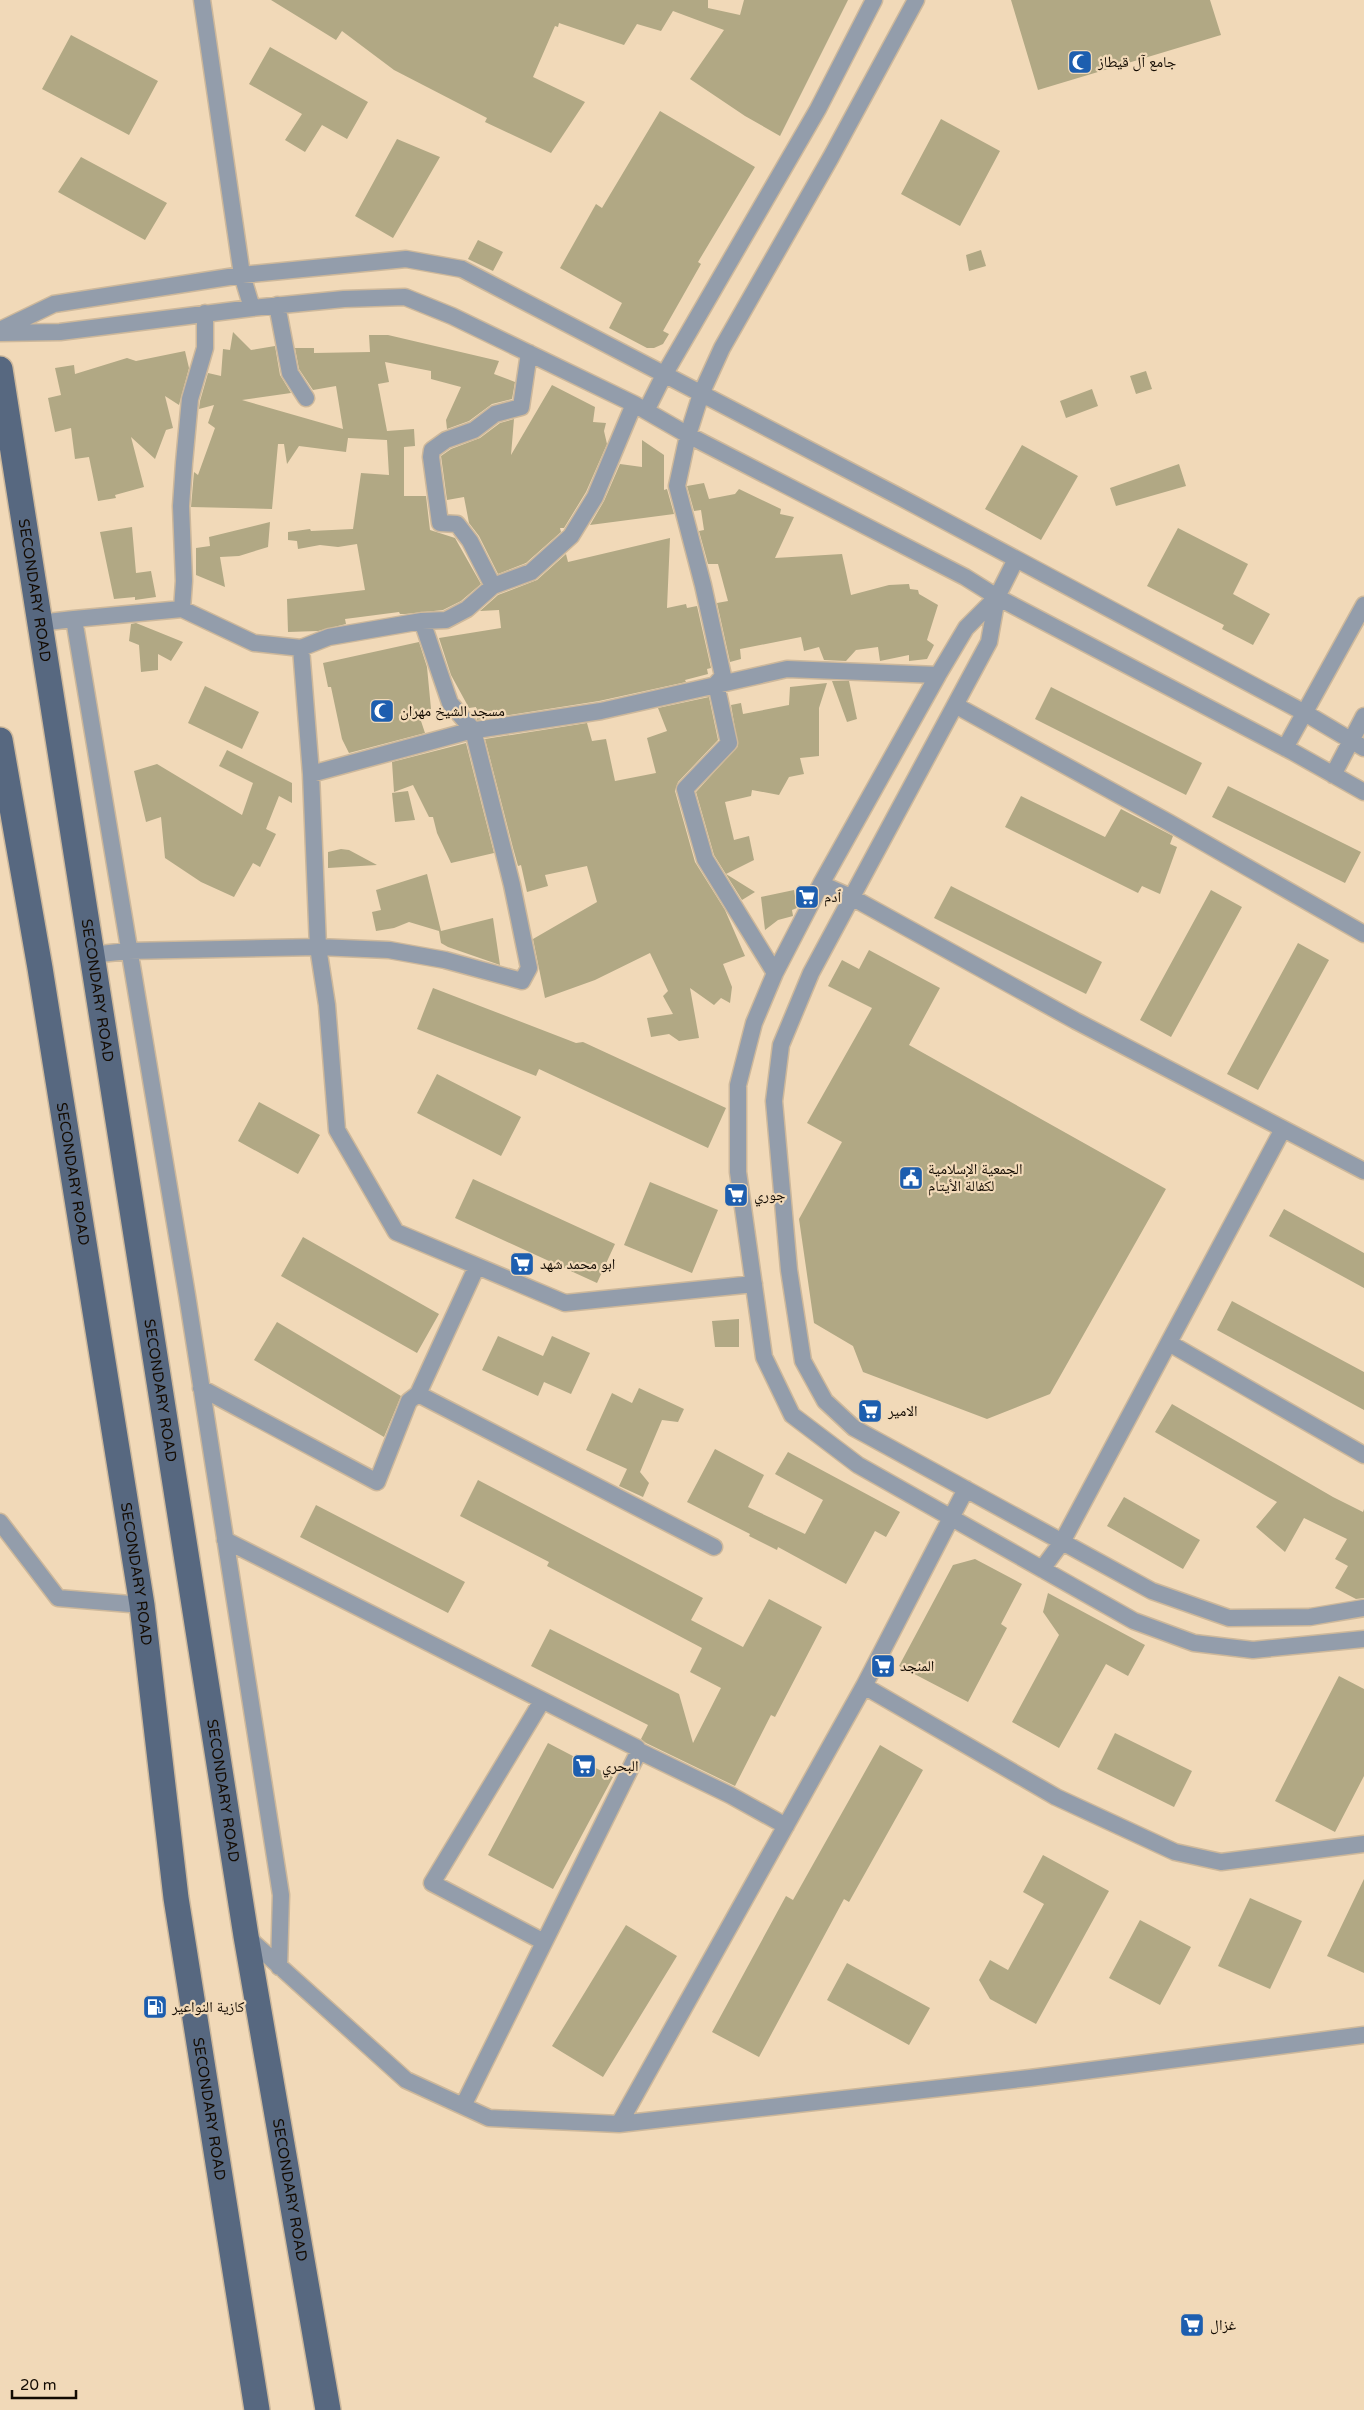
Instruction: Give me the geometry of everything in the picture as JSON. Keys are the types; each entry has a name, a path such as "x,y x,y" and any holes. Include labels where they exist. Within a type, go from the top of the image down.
{"main road":[{"name":"SECONDARY ROAD","path":"0,369 38,623 246,1936 328,2410"},
{"name":"SECONDARY ROAD","path":"0,740 40,968 142,1605 176,1898 257,2410"}],"street":[{"path":"202,0 242,275 252,308"},
{"path":"38,623 182,609 254,643 301,648 329,637 422,621 446,620 467,609 493,586 531,572 571,536 595,498 640,408 664,375 818,108 874,0"},
{"path":"716,684 723,676 703,585 677,486 688,435 701,394 722,348 831,157 916,0"},
{"path":"0,331 54,304 242,275 406,259 462,269 1305,713 1357,745"},
{"path":"0,331 60,332 278,305 344,299 405,297 452,316 640,408 688,435 965,577 997,596 1285,748 1364,792"},
{"path":"278,305 290,373 306,398"},
{"path":"182,609 184,581 181,506 184,463 190,399 205,348 205,313"},
{"path":"493,586 470,541 457,524 440,522 431,457 432,450 446,440 474,430 495,414 520,407 529,353"},
{"path":"1016,560 997,596 966,628 938,675 820,884 775,973 754,1023 738,1085 738,1172 764,1357 792,1415 858,1465 1134,1621 1194,1642 1253,1650 1364,1638"},
{"path":"997,596 989,642 811,973 781,1045 774,1102 789,1270 803,1361 826,1400 854,1428 1152,1592 1229,1618 1310,1616 1364,1608"},
{"path":"1285,748 1364,605"},
{"path":"74,619 201,1388 281,1895 279,1967"},
{"path":"91,955 128,950 318,947 389,950 445,960 522,982 529,968 512,885 473,730 450,703 422,621"},
{"path":"301,648 311,774 318,947 327,1005 337,1130 396,1232 565,1303 754,1284"},
{"path":"311,774 473,730 601,711 787,669 938,675"},
{"path":"716,684 728,743 685,788 705,859 775,973"},
{"path":"956,705 1168,822 1364,934"},
{"path":"1333,775 1357,745 1364,716"},
{"path":"820,884 853,898 1076,1021 1364,1171"},
{"path":"1042,1569 1062,1542 1283,1129"},
{"path":"201,1388 377,1482 409,1401 418,1394 477,1266"},
{"path":"1169,1343 1364,1455"},
{"path":"418,1394 714,1547"},
{"path":"619,2124 864,1686 966,1489"},
{"path":"0,1522 58,1598 142,1605"},
{"path":"225,1540 637,1748 639,1751 730,1795 786,1826"},
{"path":"864,1686 1056,1797 1175,1852 1221,1862 1364,1844"},
{"path":"542,1701 432,1883 544,1942"},
{"path":"462,2106 639,1751"},
{"path":"246,1936 406,2080 489,2118 619,2124 1030,2078 1364,2035"}],"building":[{"path":"271,0 708,0 708,8 740,15 744,0 848,0 780,136 745,116 690,79 724,30 673,11 661,31 637,24 624,45 559,23 558,27 555,26 533,77 585,102 551,153 485,122 487,118 394,70 342,31 336,40"},
{"name":"جامع آل قيطاز","path":"1011,0 1210,0 1221,35 1038,90"},
{"path":"71,35 158,81 129,135 42,89"},
{"path":"270,47 368,102 347,139 322,125 305,152 285,140 302,114 249,84"},
{"path":"660,111 755,167 698,262 701,264 663,331 669,334 663,344 654,348 647,348 609,328 622,303 560,268 596,204 602,208"},
{"path":"941,119 1000,151 960,226 901,194"},
{"path":"397,139 440,157 393,238 355,216"},
{"path":"81,157 167,203 145,240 58,192"},
{"path":"478,240 503,252 493,271 468,259"},
{"path":"981,250 986,266 969,271 966,255"},
{"path":"233,332 251,350 275,346 280,375 291,393 242,400 343,429 336,386 313,390 299,369 295,348 314,348 314,353 370,352 369,335 388,335 499,361 494,374 515,382 512,399 492,404 469,421 447,429 446,420 461,387 431,379 431,371 385,362 389,382 378,384 387,431 414,429 415,446 404,447 404,496 426,496 430,530 455,538 481,584 461,601 443,610 405,614 400,614 399,612 345,619 346,624 318,631 288,632 287,599 365,590 357,544 338,547 320,545 298,549 297,541 288,540 288,532 310,529 311,531 353,529 361,473 389,475 387,440 348,438 346,452 299,446 287,464 284,444 278,444 272,509 191,507 194,472 198,475 215,428 208,423 214,405 199,409 200,401 208,373 221,376 223,349 230,350"},
{"path":"185,351 189,368 179,405 165,396 173,428 166,430 155,459 131,437 144,487 115,495 116,498 98,501 89,457 75,459 71,428 55,432 48,398 61,395 55,368 74,365 75,374 127,358 136,361"},
{"path":"1146,371 1152,389 1136,394 1130,376"},
{"path":"552,385 595,407 593,422 606,423 604,431 607,444 586,492 564,528 560,528 561,532 526,563 498,574 479,536 469,523 464,497 447,500 441,456 451,449 480,438 500,423 514,419 511,455"},
{"path":"1092,389 1098,406 1066,418 1060,401"},
{"path":"642,440 664,455 664,490 667,489 674,514 590,525 604,501 620,464 642,467"},
{"path":"1022,445 1078,476 1041,540 985,509"},
{"path":"1179,464 1186,486 1116,506 1110,488"},
{"path":"704,483 709,499 735,494 739,489 781,509 780,514 794,517 775,558 842,554 851,595 889,585 909,584 910,589 918,590 919,594 938,605 927,640 934,645 927,659 909,661 909,655 880,661 878,647 856,650 846,661 824,660 819,647 804,651 801,637 740,649 741,659 730,662 717,603 728,601 718,564 708,564 699,531 704,530 701,510 694,511 687,486"},
{"path":"270,522 268,547 239,556 220,557 225,587 196,575 196,548 210,546 209,537"},
{"path":"132,527 136,573 151,571 156,597 135,600 135,597 114,599 100,532"},
{"path":"1178,528 1248,564 1233,594 1270,614 1253,645 1222,629 1224,625 1147,586"},
{"path":"670,538 667,608 686,604 687,608 697,606 711,668 707,669 708,674 685,680 686,682 599,701 477,720 476,707 469,708 451,675 439,638 501,628 499,610 480,611 498,595 537,580 566,554 568,562"},
{"path":"136,623 183,642 171,661 158,654 158,670 141,672 139,645 129,641 131,624"},
{"path":"419,642 427,667 431,709 418,712 425,733 349,753 342,739 331,687 328,687 323,663"},
{"path":"832,681 849,681 857,719 847,722"},
{"path":"827,683 819,708 819,756 800,758 804,774 789,777 779,795 752,790 751,796 725,802 734,840 749,836 754,860 726,874 755,892 742,900 714,855 696,792 738,746 731,705 741,703 743,714 789,705 790,687"},
{"path":"205,686 259,712 242,749 188,723"},
{"path":"1051,687 1202,763 1186,795 1035,719"},
{"path":"709,697 718,740 678,782 675,791 695,862 725,910 745,956 723,964 732,987 730,1003 721,998 714,1005 690,988 699,1038 679,1041 669,1034 651,1037 647,1018 673,1014 663,996 668,991 650,953 595,980 545,998 533,939 597,902 587,866 545,875 548,886 527,892 521,865 518,866 513,848 485,739 587,723 592,741 606,739 615,781 656,773 647,738 667,731 658,708"},
{"path":"466,743 494,853 451,863 437,833 433,817 429,817 413,785 394,792 392,762"},
{"path":"227,750 292,783 292,803 279,796 266,829 276,834 260,867 253,863 234,897 201,882 165,858 161,817 146,822 134,771 157,764 242,815 253,783 219,766"},
{"path":"1228,786 1361,852 1345,883 1212,817"},
{"path":"408,791 415,820 395,822 392,793"},
{"path":"1021,796 1105,837 1121,809 1173,836 1170,844 1177,847 1160,894 1142,886 1138,893 1005,827"},
{"path":"341,849 349,850 377,865 328,868 328,852"},
{"path":"427,874 441,931 493,918 500,965 448,947 441,943 439,931 409,922 394,928 376,931 372,912 381,910 376,890"},
{"path":"951,886 1102,962 1086,994 934,918"},
{"path":"794,890 797,908 792,910 793,916 778,920 765,930 761,897"},
{"path":"1211,890 1242,907 1171,1037 1140,1020"},
{"path":"1298,943 1329,960 1258,1090 1227,1074"},
{"path":"869,950 940,988 909,1045 1166,1189 1050,1394 987,1419 863,1372 853,1346 814,1323 799,1219 842,1142 807,1123 872,1008 828,986 842,960 859,969"},
{"path":"433,988 576,1043 583,1042 726,1108 708,1148 539,1069 536,1076 417,1029"},
{"path":"437,1074 521,1117 501,1156 417,1113"},
{"path":"259,1102 320,1135 298,1174 238,1141"},
{"path":"473,1179 615,1244 597,1283 455,1218"},
{"path":"650,1182 718,1210 692,1273 624,1245"},
{"path":"1284,1209 1364,1253 1364,1288 1269,1236"},
{"path":"303,1237 439,1314 417,1353 281,1276"},
{"path":"1232,1301 1364,1372 1364,1410 1217,1330"},
{"path":"739,1319 739,1347 715,1347 712,1321"},
{"path":"277,1322 401,1396 384,1437 254,1360"},
{"path":"498,1336 543,1356 552,1336 590,1353 571,1394 544,1382 538,1396 482,1370"},
{"path":"639,1388 684,1409 678,1422 662,1420 640,1472 649,1483 643,1497 619,1486 627,1469 586,1450 612,1393 632,1403"},
{"path":"1172,1404 1333,1497 1363,1512 1364,1509 1364,1598 1356,1599 1335,1588 1348,1566 1335,1559 1347,1539 1304,1518 1285,1552 1256,1527 1277,1502 1155,1432"},
{"path":"715,1449 764,1475 748,1507 805,1534 823,1500 775,1474 788,1452 900,1512 886,1537 875,1531 846,1584 778,1547 777,1550 749,1536 750,1534 687,1502"},
{"path":"478,1480 703,1598 691,1620 743,1647 769,1599 822,1627 775,1717 771,1715 735,1786 646,1743 641,1739 648,1725 531,1666 550,1629 679,1694 693,1743 721,1688 690,1672 702,1648 547,1566 549,1562 460,1516"},
{"path":"1124,1497 1200,1540 1183,1569 1107,1526"},
{"path":"316,1505 465,1582 448,1613 300,1537"},
{"path":"975,1559 1022,1584 1001,1624 1007,1628 968,1702 899,1666 953,1565"},
{"path":"1048,1593 1145,1645 1128,1676 1106,1664 1059,1748 1012,1722 1059,1635 1043,1612"},
{"path":"1339,1676 1364,1689 1364,1776 1335,1832 1275,1801"},
{"path":"1115,1733 1192,1771 1174,1807 1097,1769"},
{"path":"548,1743 613,1777 553,1889 488,1855"},
{"path":"880,1745 923,1770 849,1902 844,1899 759,2057 712,2032 786,1896 793,1900"},
{"path":"1043,1855 1109,1891 1036,2024 990,1999 979,1980 990,1960 1008,1970 1044,1904 1023,1892"},
{"path":"1364,1879 1364,1973 1327,1956"},
{"path":"1250,1898 1302,1921 1270,1989 1218,1966"},
{"path":"1140,1920 1191,1947 1160,2005 1109,1978"},
{"path":"626,1925 677,1956 603,2077 552,2046"},
{"path":"847,1963 930,2008 909,2045 827,2000"}],"place":[{"name":"جامع آل قيطاز","path":"1080,62"},
{"name":"مسجد الشيخ مهران","path":"382,711"},
{"name":"ٱدم","path":"807,897"},
{"name":"الجمعية الإسلامية لكفالة الأيتام","path":"911,1178"},
{"name":"جوري","path":"736,1195"},
{"name":"ابو محمد شهد","path":"522,1264"},
{"name":"الامير","path":"870,1411"},
{"name":"المنجد","path":"883,1666"},
{"name":"البحري","path":"584,1766"},
{"name":"كازية النواعير","path":"155,2007"},
{"name":"غزال","path":"1192,2325"}]}
